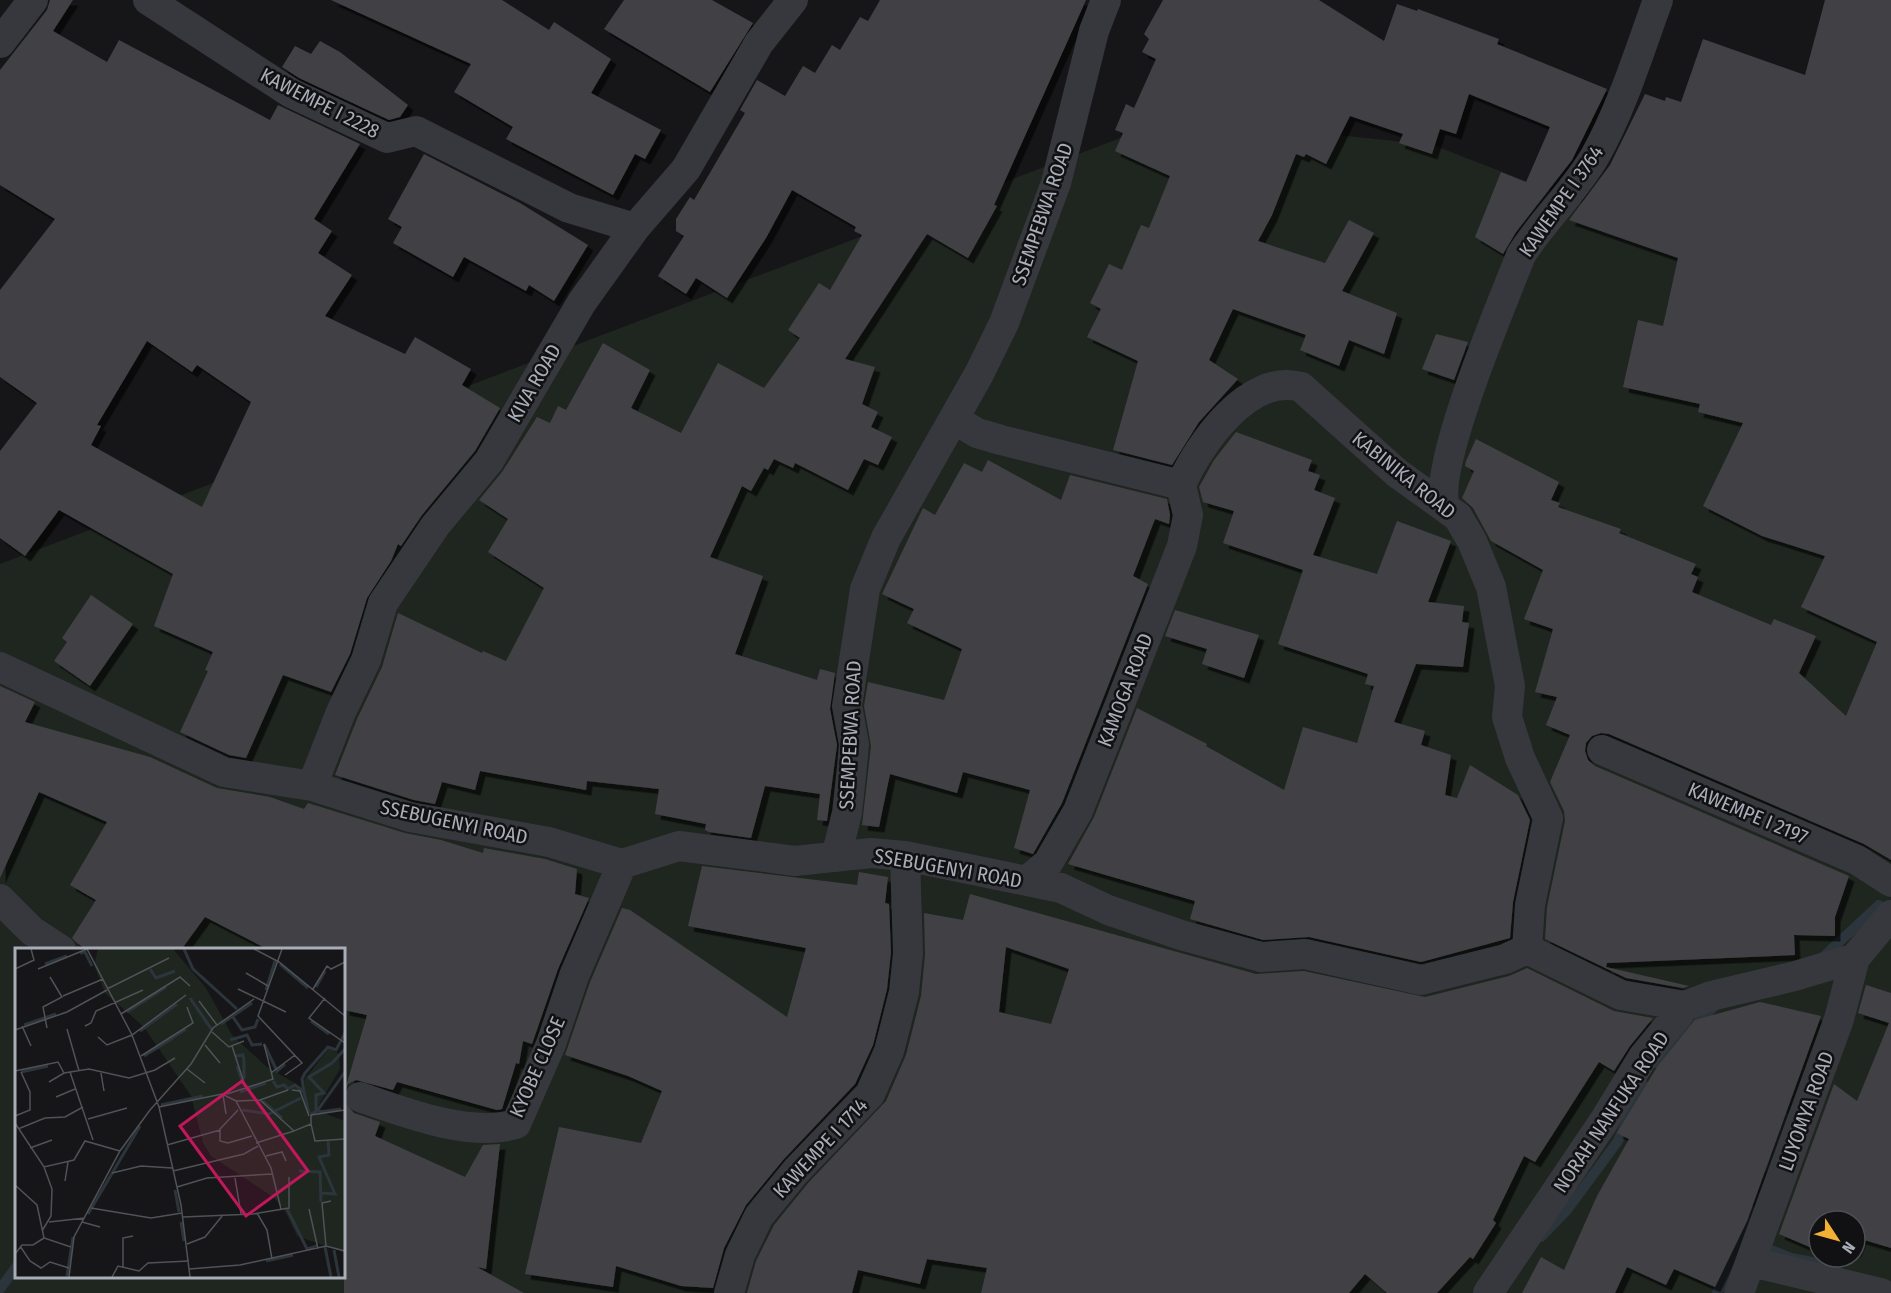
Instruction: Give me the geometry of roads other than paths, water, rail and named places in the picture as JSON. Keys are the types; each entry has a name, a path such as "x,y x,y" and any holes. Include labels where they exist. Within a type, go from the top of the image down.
{"street":[{"path":"0,43 33,0"},
{"name":"KAWEMPE I 2228","path":"148,0 291,93 387,138 416,131 569,208 635,228"},
{"name":"KIVA ROAD","path":"312,786 341,712 366,660 383,603 435,526 489,462 582,302 635,228 686,169 759,43 793,0"},
{"name":"SSEMPEBWA ROAD","path":"836,857 847,813 852,767 854,744 847,706 865,589 886,538 954,419 1004,323 1056,183 1094,31 1106,0"},
{"name":"KAWEMPE I 3764","path":"1444,507 1445,469 1467,398 1521,255 1534,234 1577,184 1595,156 1609,129 1659,0"},
{"name":"KABINIKA ROAD","path":"1181,485 1192,459 1211,434 1248,398 1288,383 1301,387 1397,473 1458,517 1472,541 1491,587 1510,686 1507,717 1520,758 1548,818 1530,905 1527,948"},
{"path":"954,419 977,433 1001,440 1181,485"},
{"name":"KAMOGA ROAD","path":"1027,881 1048,863 1078,811 1178,557 1188,515 1181,485"},
{"name":"SSEBUGENYI ROAD","path":"0,667 224,772 312,786 410,817 549,842 622,864 679,846 795,861 871,853 905,856 1061,888 1119,914 1261,957 1305,954 1421,980 1505,959 1527,948"},
{"name":"KAWEMPE I 2197","path":"1602,750 1857,860 1891,882"},
{"name":"KAWEMPE I 1714","path":"729,1293 740,1256 759,1216 796,1171 870,1094 889,1051 904,992 908,953 905,856"},
{"name":"KYOBE CLOSE","path":"360,1096 449,1124 502,1128 516,1124 551,1044 574,976 622,864"},
{"path":"0,898 32,931 58,948"},
{"path":"1527,948 1621,995 1685,1006 1711,996 1795,976 1855,958 1891,915"},
{"name":"LUYOMYA ROAD","path":"1739,1293 1839,1019 1855,958"},
{"name":"NORAH NANFUKA ROAD","path":"1488,1293 1604,1121 1643,1057 1685,1006"},
{"path":"1751,1262 1881,1293"}],"waterway":[{"path":"1822,958 1879,905"},
{"path":"1656,1063 1716,1005"},
{"path":"1541,1237 1567,1210 1618,1141 1643,1084"},
{"path":"1765,1167 1788,1118"},
{"path":"1717,1293 1750,1210"},
{"path":"1759,1245 1791,1258 1807,1261"},
{"path":"0,1289 15,1268"}]}
